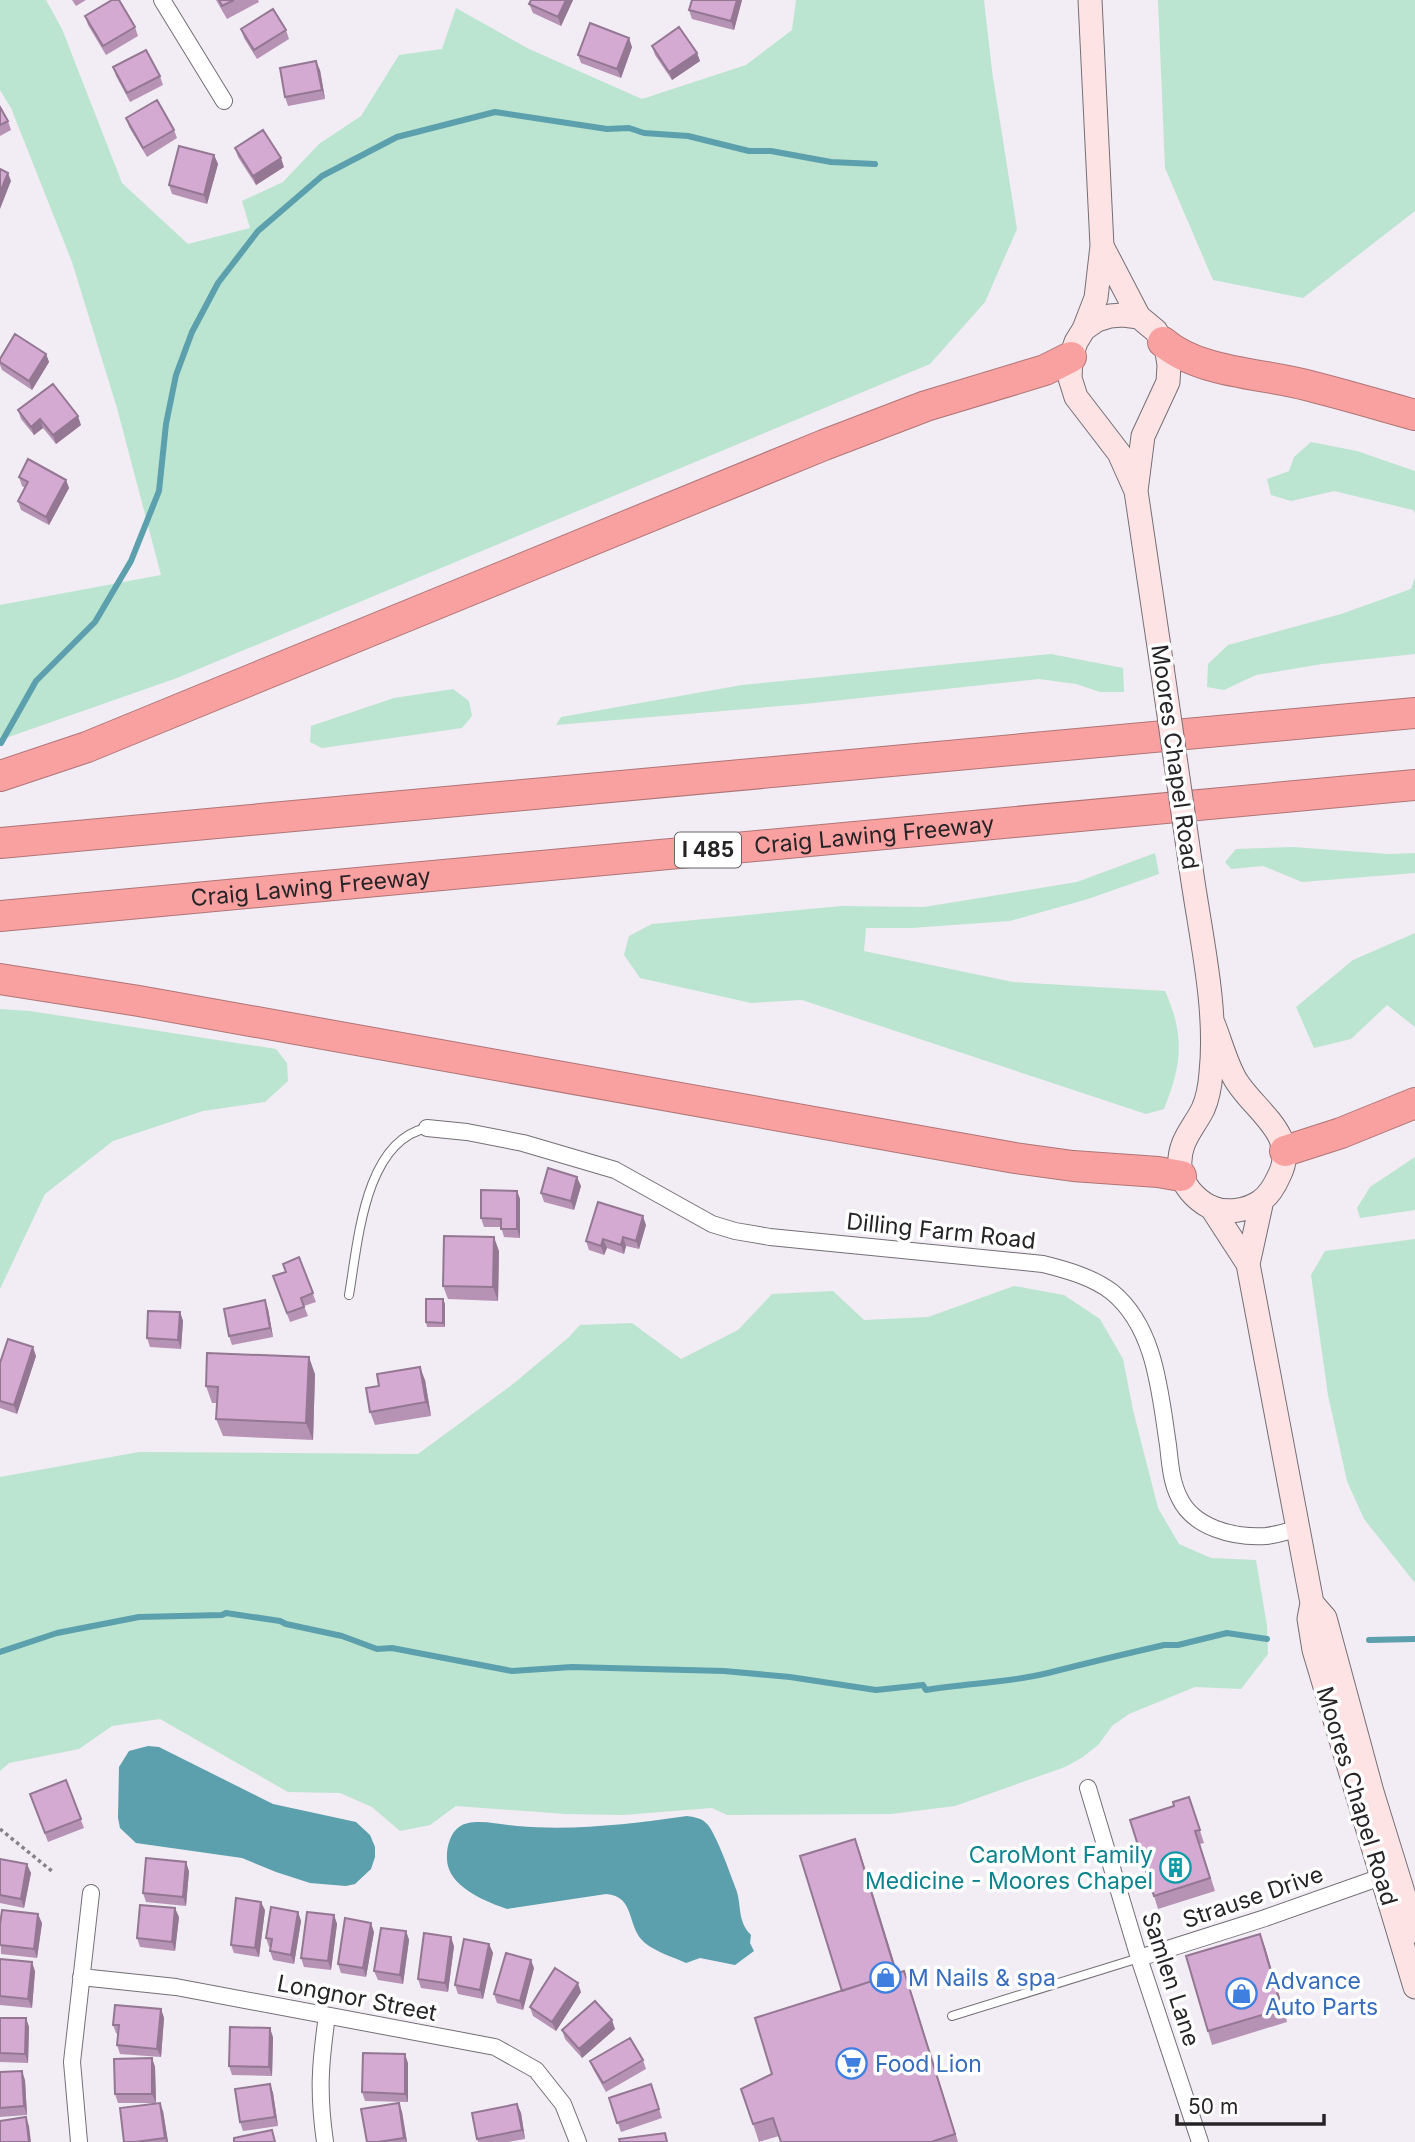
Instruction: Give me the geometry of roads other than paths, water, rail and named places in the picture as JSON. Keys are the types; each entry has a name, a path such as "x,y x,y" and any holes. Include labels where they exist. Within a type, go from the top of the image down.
{"highway":[{"path":"1163,342 1176,353 1194,362 1305,384 1415,415"},
{"path":"0,776 87,747 824,445 926,406 1045,370 1071,357"},
{"path":"0,844 1415,713"},
{"name":"Craig Lawing Freeway","path":"0,916 1415,785"},
{"path":"0,979 139,1001 1015,1158 1181,1176"},
{"path":"1285,1151 1341,1133 1415,1104"}],"main road":[{"path":"1071,357 1096,298 1102,246 1090,0"},
{"path":"1102,246 1139,317 1156,331 1163,342"},
{"path":"1084,329 1097,320 1110,316 1139,317"},
{"name":"Moores Chapel Road","path":"1163,342 1169,365 1168,382 1143,436 1136,491 1213,1023 1212,1072 1208,1096 1181,1147 1181,1176 1188,1188 1211,1207 1248,1264 1312,1603 1309,1619 1315,1660 1415,1987"},
{"name":"Moores Chapel Road","path":"1071,357 1070,378 1076,397 1119,453 1136,491"},
{"name":"Moores Chapel Road","path":"1213,1023 1234,1077 1272,1123 1282,1139 1285,1151 1283,1169 1262,1200 1248,1264"},
{"path":"1211,1207 1238,1210 1262,1200"},
{"name":"Moores Chapel Road","path":"1312,1603 1325,1618 1372,1792 1415,1931"}],"street":[{"path":"162,0 224,101"},
{"name":"Dilling Farm Road","path":"427,1128 467,1132 523,1143 615,1170 712,1224 735,1231 770,1237 1043,1264 1091,1280 1112,1293 1126,1309 1148,1348 1161,1397 1173,1479 1178,1496 1186,1509 1214,1529 1234,1534 1266,1536 1297,1529"},
{"name":"Samlen Lane","path":"1088,1788 1139,1958 1199,2142"},
{"name":"Strause Drive","path":"1139,1958 1381,1877"},
{"path":"79,2142 72,2062 91,1893"},
{"name":"Longnor Street","path":"81,1977 176,1987 495,2047 536,2070 563,2104 578,2142"},
{"path":"326,2142 320,2106 320,2062 327,2016"}],"lane":[{"path":"349,1295 370,1187 396,1143 405,1136 427,1128"},
{"path":"952,2016 1139,1958"}],"water":[{"path":"148,1746 159,1747 273,1804 356,1822 370,1835 375,1847 371,1869 355,1884 346,1886 310,1883 242,1858 136,1843 120,1828 119,1767 129,1751"},
{"path":"687,1816 705,1822 715,1836 738,1895 742,1919 751,1935 750,1943 754,1951 735,1965 700,1958 686,1963 654,1949 639,1936 627,1906 616,1896 606,1894 507,1909 464,1888 451,1874 448,1866 447,1850 452,1835 459,1827 472,1822 581,1827"}],"waterway":[{"path":"1,743 36,681 95,622 131,561 159,491 166,424 176,375 192,332 218,283 258,231 322,176 397,137 495,112 607,129 629,128 644,133 688,136 749,151 771,151 831,162 875,164"},
{"path":"0,1652 57,1633 139,1617 226,1613 280,1621 342,1636 377,1649 392,1648 512,1671 572,1667 724,1671 790,1677 876,1690 923,1685 926,1690 1033,1676 1227,1633 1267,1639"},
{"path":"1369,1640 1415,1639"}],"place":[{"name":"CaroMont Family Medicine - Moores Chapel","path":"1176,1868"},
{"name":"M Nails & spa","path":"885,1978"},
{"name":"Advance Auto Parts","path":"1242,1994"},
{"name":"Food Lion","path":"852,2064"}]}
